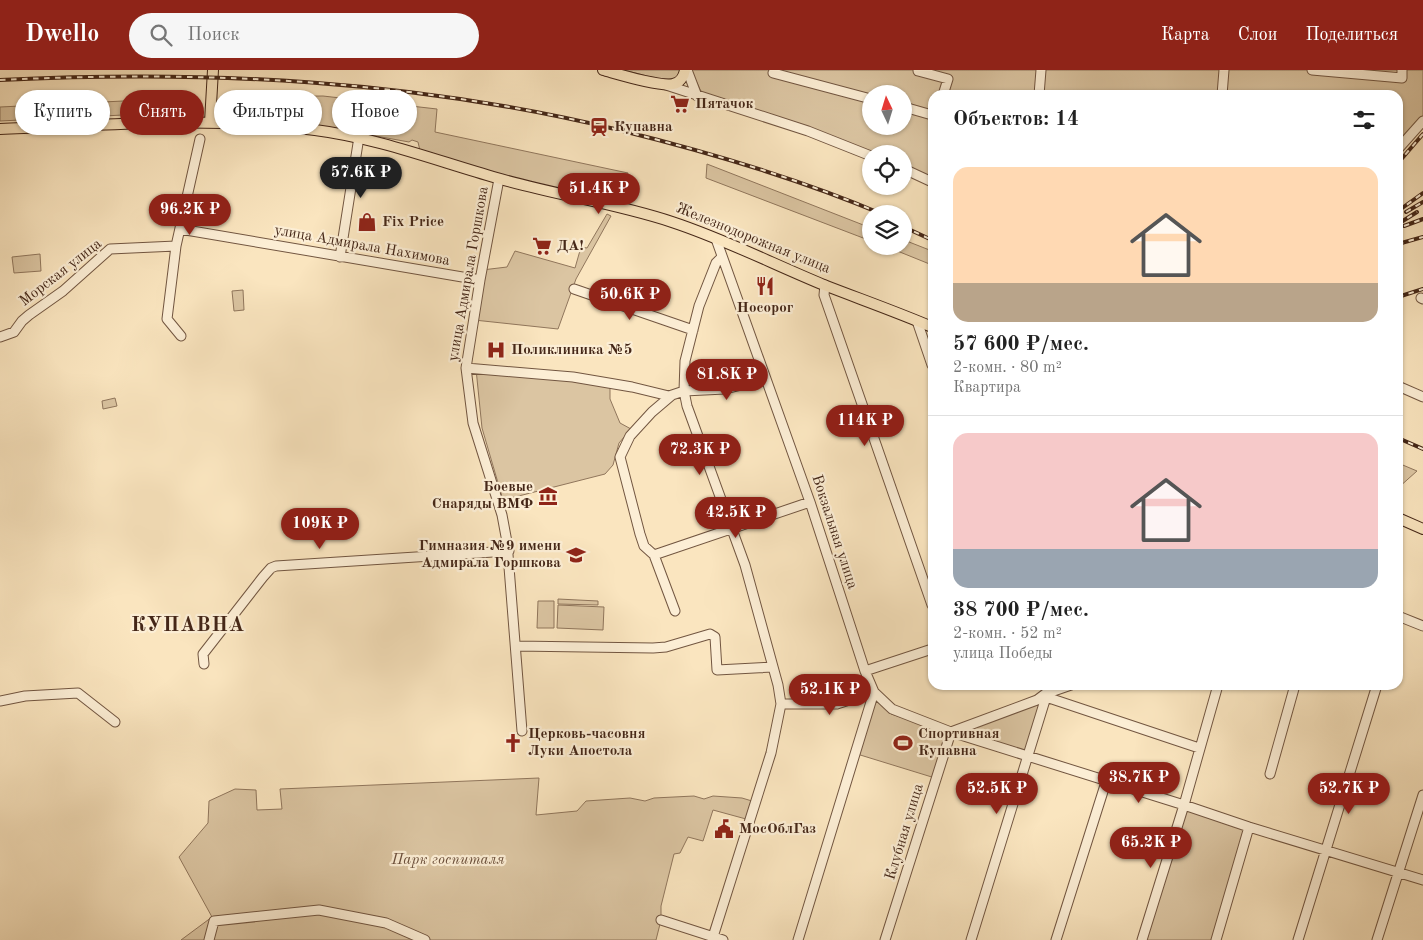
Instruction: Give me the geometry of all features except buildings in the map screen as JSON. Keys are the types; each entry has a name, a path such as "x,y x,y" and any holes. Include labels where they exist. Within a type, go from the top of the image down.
{"main road":[{"path":"210,122 213,70"},
{"path":"603,70 662,84 673,84 679,81 686,70"},
{"name":"Железнодорожная улица","path":"0,130 158,122 210,122 281,126 341,133 500,179 671,222 928,325"},
{"path":"1403,520 1423,529"}],"street":[{"path":"686,70 697,96"},
{"path":"917,70 948,79 945,90"},
{"path":"1039,90 1041,70"},
{"path":"1222,90 1224,70"},
{"path":"1312,70 1402,74"},
{"path":"773,73 862,97"},
{"path":"662,84 824,137 862,152"},
{"path":"912,109 928,114"},
{"path":"1403,143 1423,121"},
{"path":"340,257 359,138"},
{"path":"181,336 167,319 176,246 200,139"},
{"path":"912,173 928,180"},
{"name":"улица Адмирала Горшкова","path":"500,179 480,280 466,368 473,423 502,515 508,551 522,731"},
{"name":"улица Адмирала Нахимова","path":"180,229 480,280"},
{"name":"Вокзальная улица","path":"716,239 810,502 865,671 874,692"},
{"name":"Морская улица","path":"0,337 14,332 22,321 63,291 110,249 176,246"},
{"path":"713,939 771,753 781,704 773,667 745,565 687,406 684,390 685,361 693,330 707,285 716,263 722,257"},
{"path":"825,285 824,295 928,594"},
{"path":"574,289 693,330"},
{"path":"918,321 928,352"},
{"path":"466,368 573,377 632,387 669,396"},
{"path":"675,611 654,555 644,546 620,457 630,436 669,396 684,390 725,389 766,379"},
{"path":"1403,388 1423,397"},
{"path":"654,555 810,502"},
{"path":"204,664 203,654 262,577 276,566 508,551"},
{"path":"1403,619 1423,626"},
{"path":"516,646 653,648 666,647 710,634 715,637 717,670 773,667"},
{"path":"865,671 928,650"},
{"path":"971,940 1028,756 1045,696 1043,690"},
{"path":"951,732 1059,690"},
{"path":"1142,940 1184,805 1216,690"},
{"path":"1270,774 1294,690"},
{"path":"1298,940 1376,690"},
{"path":"781,704 837,704 874,692"},
{"path":"874,692 892,709 951,732 1423,880"},
{"path":"798,940 874,692"},
{"path":"0,701 25,696 78,693 115,722"},
{"path":"1045,696 1199,748"},
{"name":"Клубная улица","path":"886,940 951,732"},
{"path":"1056,940 1106,782"},
{"path":"1377,940 1423,796"},
{"path":"1216,940 1249,827"},
{"path":"209,940 214,921 319,910 386,923 425,940"},
{"path":"661,920 713,939 723,940"}],"green space":[{"path":"624,70 682,70 677,78 662,80"},
{"path":"691,70 1423,70 1423,121 1403,143 1403,90 928,90 928,180 912,173 912,145 862,145 862,151 704,98"},
{"path":"322,96 332,97 332,128 322,126"},
{"path":"120,101 120,115 110,116 110,102"},
{"path":"15,106 15,120 0,121 0,107"},
{"path":"417,107 437,109 435,132 628,173 618,207 421,155 418,142 412,140 409,142 370,135 417,135"},
{"path":"707,164 862,224 862,238 706,178"},
{"path":"607,214 611,216 576,279 558,329 474,320 482,270 507,267 515,251 575,268 581,247 587,248"},
{"path":"912,243 928,249 928,263 907,255 912,255"},
{"path":"40,254 41,271 14,273 12,257"},
{"path":"243,290 244,310 234,311 232,291"},
{"path":"476,369 610,383 610,399 620,423 631,429 619,443 613,465 605,474 503,500 482,428"},
{"path":"115,398 117,406 103,409 102,401"},
{"path":"1403,465 1417,471 1403,484"},
{"path":"558,599 598,601 598,605 558,604"},
{"path":"538,601 554,601 554,628 537,628"},
{"path":"558,605 604,607 603,630 557,628"},
{"name":"Спортивная Купавна","path":"874,698 883,704 891,714 949,732 935,778 857,754"},
{"path":"1041,702 1027,751 960,731"},
{"name":"Парк госпиталя","path":"539,778 536,815 577,811 586,801 630,798 645,801 654,798 694,796 704,799 713,796 742,798 752,801 746,819 713,810 703,841 688,837 680,853 674,854 661,906 661,920 656,940 181,940 212,917 179,857 208,823 209,801 235,789 256,790 257,810 282,809 280,789"},
{"path":"1185,809 1245,829 1212,940 1144,940"}],"railway":[{"path":"0,80 79,77 234,78 311,82 465,100 542,113 686,147 785,177 862,206"},
{"path":"1403,157 1423,134"},
{"path":"1403,207 1423,193"},
{"path":"1406,212 1423,202"},
{"path":"1403,221 1417,212"},
{"path":"1404,226 1423,219"},
{"path":"912,231 928,238"},
{"path":"1403,243 1423,237"},
{"path":"1403,295 1423,289"},
{"path":"1403,440 1423,449"}],"place":[{"name":"Пятачок","path":"680,104"},
{"name":"Купавна","path":"599,127"},
{"name":"Fix Price","path":"367,222"},
{"name":"ДА!","path":"542,246"},
{"name":"Носорог","path":"765,286"},
{"name":"Поликлиника №5","path":"496,350"},
{"name":"Боевые Снаряды ВМФ","path":"548,496"},
{"name":"Гимназия №9 имени Адмирала Горшкова","path":"576,555"},
{"name":"Церковь-часовня Луки Апостола","path":"513,743"},
{"name":"Спортивная Купавна","path":"903,743"},
{"name":"МосОблГаз","path":"724,829"}],"district":[{"name":"КУПАВНА","path":"188,626"}]}
